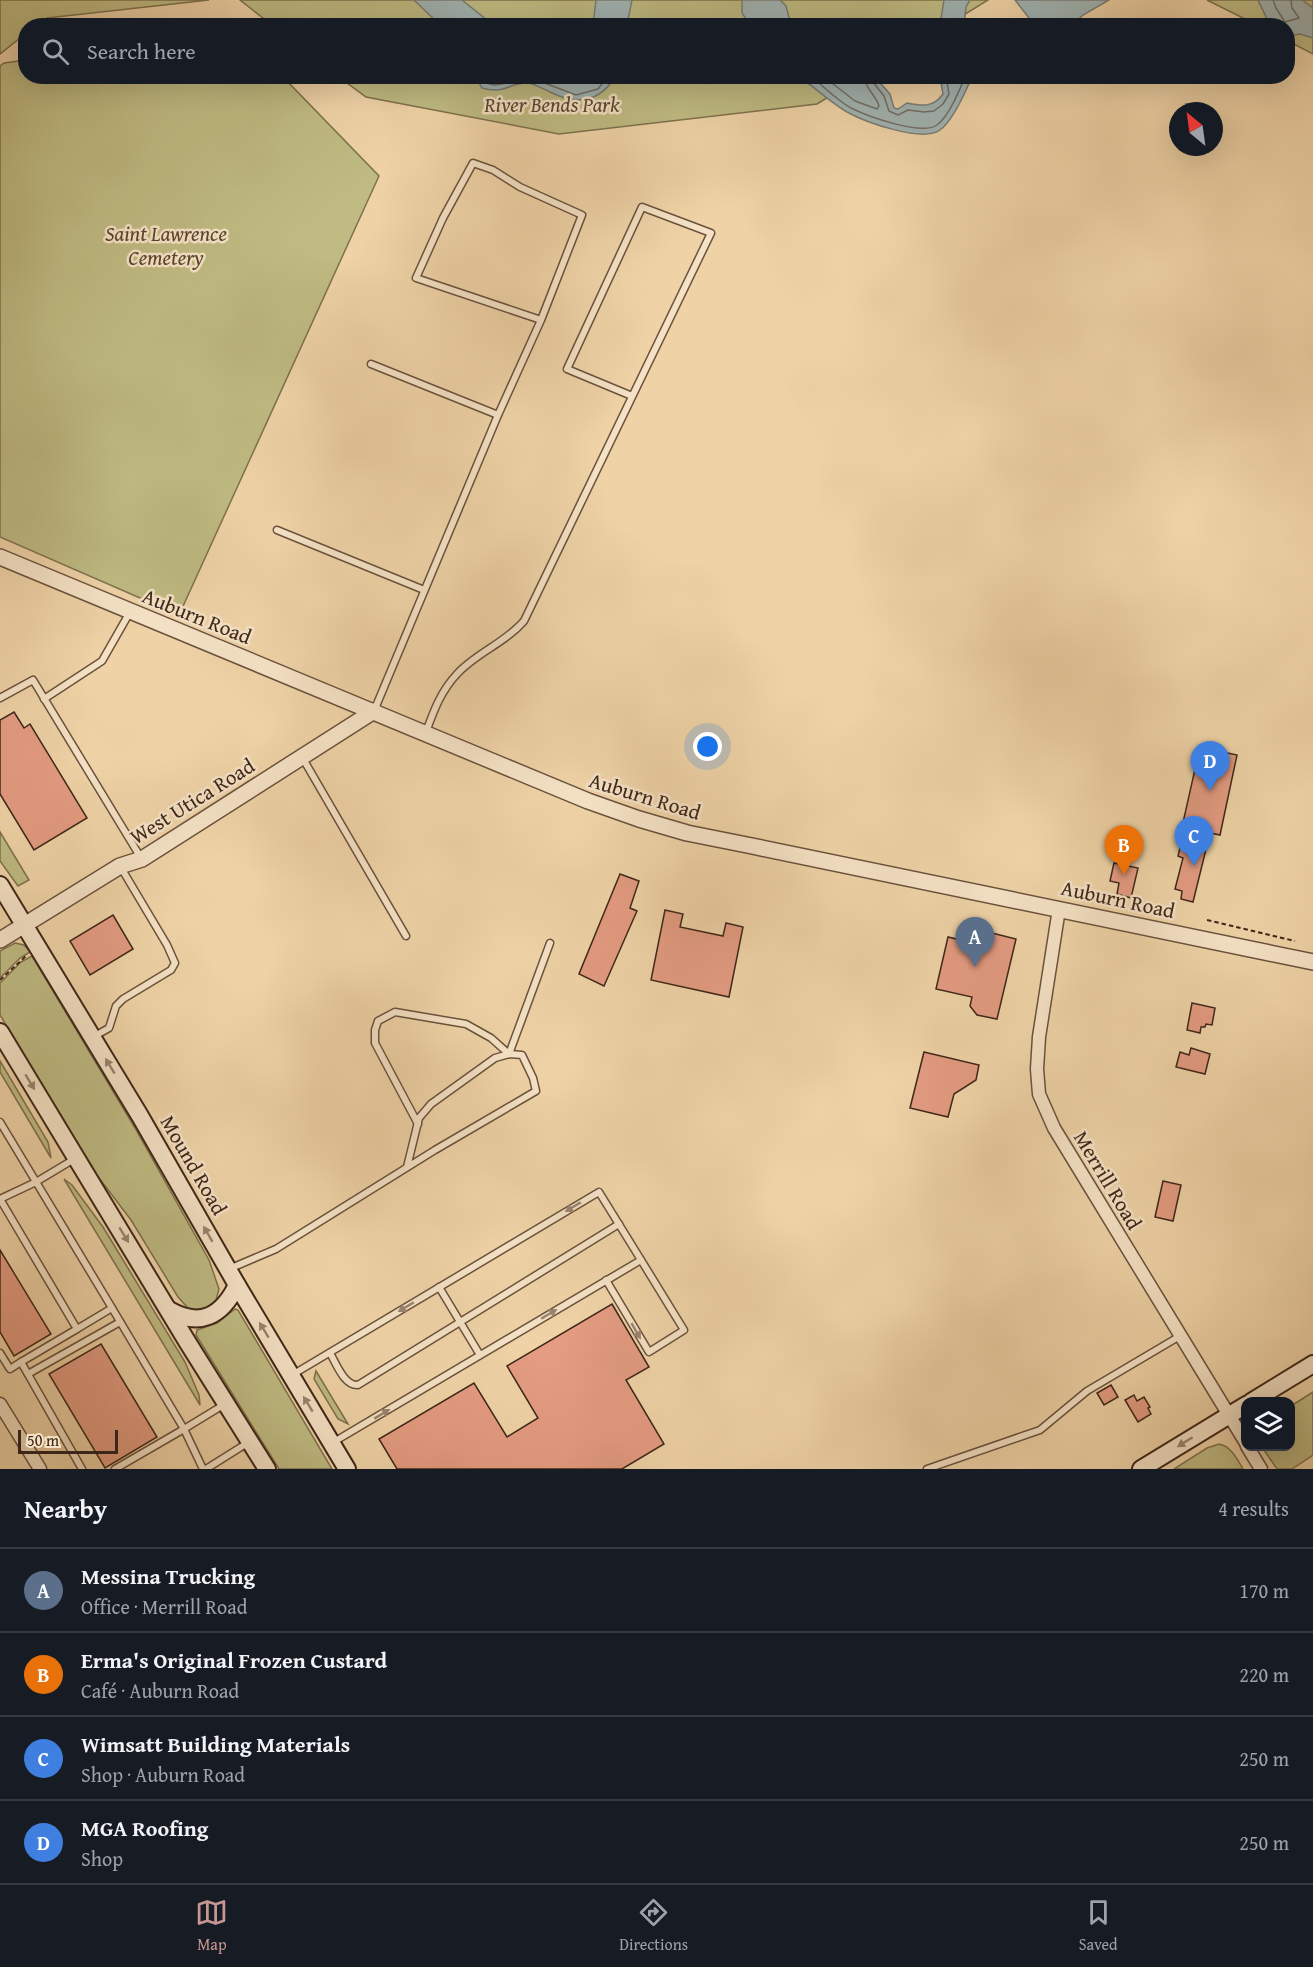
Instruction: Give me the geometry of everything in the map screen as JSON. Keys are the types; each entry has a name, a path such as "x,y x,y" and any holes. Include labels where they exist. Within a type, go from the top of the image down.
{"main road":[{"name":"Mound Road","path":"0,885 347,1469"},
{"path":"0,1032 267,1469"},
{"path":"169,1310 192,1320 202,1318 220,1310 237,1285"},
{"path":"1258,1397 1313,1364"},
{"path":"1142,1469 1241,1407"}],"street":[{"name":"Auburn Road","path":"0,557 426,732 527,777 639,819 731,842 1313,962"},
{"name":"West Utica Road","path":"0,940 120,866 141,859 374,711"},
{"name":"Merrill Road","path":"1059,909 1039,1037 1037,1069 1039,1094 1054,1128 1241,1437"},
{"path":"0,1404 40,1469"},
{"name":"Merrill Road","path":"1250,1451 1261,1469"}],"lane":[{"path":"374,711 498,414 541,320 582,215 473,163 443,218 416,278 541,320"},
{"path":"426,732 438,699 457,673 514,632 524,621 711,233 642,207 567,369 632,396"},
{"path":"371,364 498,414"},
{"path":"277,530 424,590"},
{"path":"45,699 102,661 131,611"},
{"path":"0,698 33,680 141,859"},
{"path":"302,757 406,936"},
{"path":"92,1037 109,1028 116,1006 123,999 171,970 175,963 167,945 120,866"},
{"path":"509,1054 550,943"},
{"path":"418,1124 375,1043 378,1021 395,1012 466,1024 491,1038 509,1054"},
{"path":"228,1269 276,1249 536,1090 522,1055 509,1054 495,1058 431,1104 419,1118 407,1167"},
{"path":"0,1122 184,1429 204,1469 250,1442"},
{"path":"76,1158 36,1182 0,1199 77,1329"},
{"path":"291,1376 599,1192 684,1330 649,1352 606,1280"},
{"path":"330,1353 347,1382 358,1385 619,1224"},
{"path":"332,1443 641,1260"},
{"path":"439,1287 480,1355"},
{"path":"0,1353 10,1369 112,1308"},
{"path":"28,1374 120,1322"},
{"path":"927,1469 1041,1430 1087,1391 1180,1336"},
{"path":"21,1362 82,1469"},
{"path":"115,1469 227,1403"}],"path":[{"path":"1207,920 1294,941"},
{"path":"0,980 21,959 31,954"}],"green space":[{"path":"0,0 209,0 47,18 18,18 18,40 0,54"},
{"path":"240,0 988,0 959,18 263,18"},
{"path":"1207,0 1313,0 1313,54 1295,45 1295,18 1243,18"},
{"name":"Saint Lawrence Cemetery","path":"18,61 18,84 290,84 379,176 179,615 0,537 0,66 4,63"},
{"name":"River Bends Park","path":"348,84 850,84 817,104 559,134 366,97"},
{"path":"0,832 29,880 18,886 0,861"},
{"path":"15,943 24,945 30,952 20,958 0,978 0,951"},
{"path":"32,956 135,1128 209,1260 219,1289 216,1300 206,1308 194,1310 188,1308 178,1297 131,1220 96,1174 0,1015 0,983 21,962"},
{"path":"0,1061 48,1142 51,1158 0,1072"},
{"path":"64,1179 72,1185 103,1227 185,1362 199,1395 200,1405"},
{"path":"235,1309 238,1310 332,1469 279,1469 196,1335 197,1330 217,1323"},
{"path":"316,1371 348,1424 338,1419 314,1379"},
{"path":"1313,1392 1313,1455 1292,1469 1277,1469 1265,1451 1295,1451 1295,1403"},
{"path":"1219,1444 1230,1450 1243,1469 1174,1469 1207,1448"}],"water":[{"path":"414,0 462,0 484,18 433,18"},
{"path":"596,0 632,0 628,18 594,18"},
{"path":"742,0 780,0 786,6 789,18 745,18 742,13"},
{"path":"944,0 970,0 966,7 965,18 941,18"},
{"path":"1015,0 1109,0 1080,18 1029,18"},
{"path":"1258,0 1302,0 1313,8 1313,38 1295,35 1295,18 1267,18"},
{"path":"480,84 516,84 496,90 482,88"},
{"path":"532,84 610,84 594,97 578,100 560,96"},
{"path":"808,84 881,84 890,94 894,108 898,109 907,103 922,105 935,102 943,94 941,84 969,84 945,126 932,133 908,133 894,130 855,116"}],"building":[{"path":"14,712 24,728 30,724 87,818 34,850 0,794 0,720"},
{"path":"1200,747 1237,755 1220,835 1210,833 1193,902 1181,899 1182,891 1175,889 1183,858 1178,856 1185,828 1182,827"},
{"path":"1114,863 1138,868 1131,898 1117,894 1119,883 1110,881"},
{"path":"620,874 639,881 630,908 637,911 604,986 579,974"},
{"path":"665,910 683,914 680,927 723,936 726,923 743,927 729,997 651,980"},
{"path":"113,915 133,949 90,975 70,941"},
{"path":"988,932 1016,939 997,1019 977,1015 970,1006 972,997 936,989 948,937 985,946"},
{"path":"1192,1003 1215,1008 1212,1025 1206,1024 1205,1027 1201,1027 1200,1033 1187,1030"},
{"path":"1191,1048 1210,1054 1205,1074 1176,1067 1180,1052 1189,1055"},
{"path":"924,1052 979,1065 976,1080 954,1094 948,1117 910,1108"},
{"path":"1163,1181 1181,1185 1173,1221 1155,1217"},
{"path":"0,1250 51,1334 14,1356 0,1332"},
{"path":"612,1304 649,1367 626,1380 664,1444 622,1469 397,1469 379,1439 474,1383 507,1437 538,1418 507,1366"},
{"path":"101,1344 157,1437 105,1468 49,1374"},
{"path":"1111,1385 1118,1397 1104,1405 1097,1393"},
{"path":"1134,1395 1137,1401 1144,1397 1150,1407 1148,1408 1151,1414 1138,1422 1125,1400"}],"place":[{"name":"MGA Roofing","path":"1210,791"},
{"name":"Wimsatt Building Materials","path":"1194,866"},
{"name":"Erma's Original Frozen Custard","path":"1124,875"},
{"name":"Messina Trucking","path":"975,967"}]}
